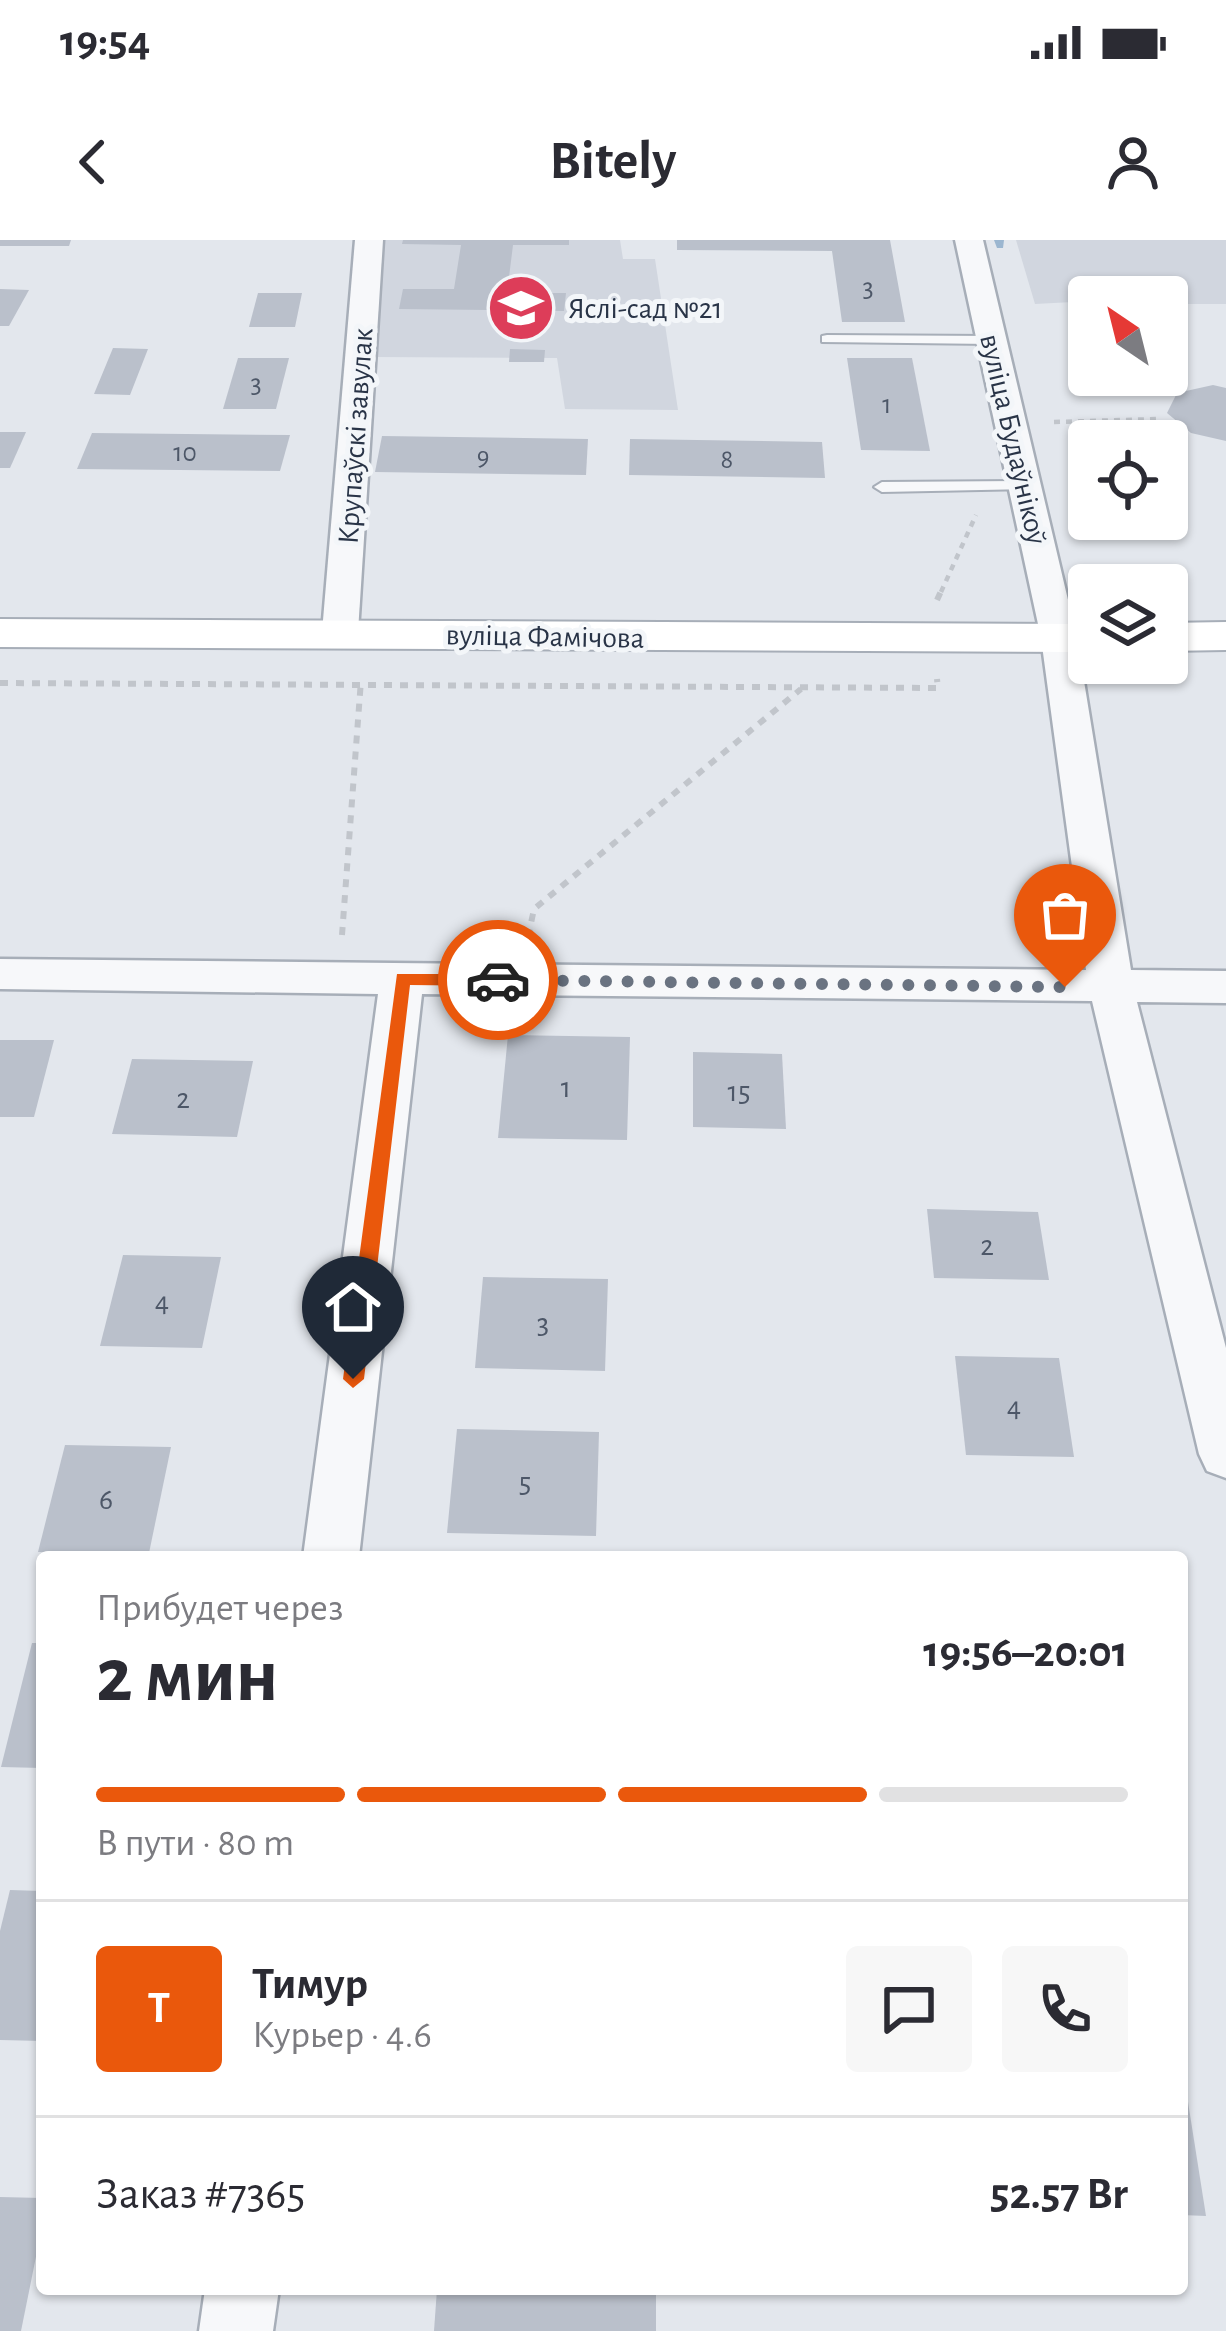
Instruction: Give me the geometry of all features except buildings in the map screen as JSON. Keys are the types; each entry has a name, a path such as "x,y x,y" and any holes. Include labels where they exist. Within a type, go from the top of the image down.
{"main road":[{"name":"вуліца Фамічова","path":"0,633 1068,638"},
{"path":"1188,637 1226,636"}],"street":[{"name":"Крупаўскі завулак","path":"340,632 369,240"},
{"name":"вуліца Будаўнікоў","path":"969,240 1024,486 1068,620"},
{"name":"вуліца Будаўнікоў","path":"1079,684 1111,987 1226,1454"},
{"path":"0,974 1226,987"},
{"path":"333,1551 403,979"},
{"path":"236,2331 241,2295"}],"lane":[{"path":"827,339 992,340"},
{"path":"882,487 1024,486"}],"path":[{"path":"1010,423 1158,418"},
{"path":"338,978 363,661 340,632"},
{"path":"519,980 534,908 803,687"}],"shaded area":[{"name":"Яслі-сад №21","path":"385,240 620,240 623,259 655,259 678,410 565,409 557,358 374,357"},
{"path":"1016,240 1226,240 1226,304 1188,304 1188,276 1068,276 1068,302 1035,304"}],"waterway":[{"path":"999,240 1000,246"}],"way so far":[{"path":"498,980 1065,987"}],"place":[{"name":"Яслі-сад №21","path":"521,308"}],"route":[{"path":"353,1379 403,979 498,980"}]}
